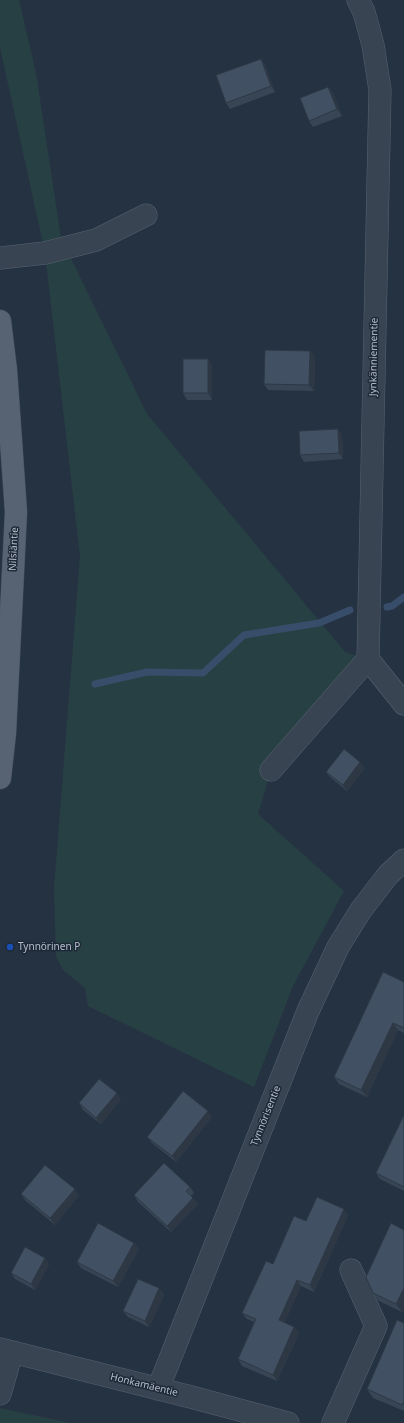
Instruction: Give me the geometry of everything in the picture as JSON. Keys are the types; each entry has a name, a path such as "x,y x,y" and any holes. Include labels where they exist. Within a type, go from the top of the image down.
{"main road":[{"name":"Nilsiäntie","path":"0,321 6,370 16,512 5,726 0,778"}],"street":[{"name":"Jynkänniementie","path":"358,0 364,12 373,45 380,90 368,659"},
{"path":"0,258 44,253 96,240 146,215"},
{"path":"271,770 368,659 404,704"},
{"name":"Tynnörisentie","path":"158,1389 308,1011 338,947 361,910 388,875 404,860"},
{"path":"333,1423 376,1326 351,1270"},
{"path":"0,1394 6,1351"},
{"name":"Honkamäentie","path":"6,1351 288,1423"}],"green space":[{"path":"0,0 19,0 36,73 61,238 147,414 345,652 368,659 271,770 258,814 344,891 293,986 254,1087 88,1006 85,988 63,970 56,956 54,889 80,556 45,253 0,47"},
{"path":"0,1408 70,1423 0,1423"}],"building":[{"path":"261,59 271,86 226,103 216,75"},
{"path":"328,87 337,109 309,121 300,98"},
{"path":"265,350 310,351 309,385 264,384"},
{"path":"183,359 208,359 208,393 183,393"},
{"path":"338,429 339,453 300,455 299,431"},
{"path":"344,749 360,762 343,785 326,772"},
{"path":"383,972 404,982 404,1028 393,1023 361,1090 334,1077"},
{"path":"99,1079 117,1093 96,1118 79,1103"},
{"path":"183,1091 208,1111 172,1156 147,1137"},
{"path":"404,1115 404,1187 376,1173"},
{"path":"164,1163 190,1187 186,1191 193,1198 167,1226 134,1195"},
{"path":"45,1165 75,1189 50,1218 21,1194"},
{"path":"317,1197 344,1209 310,1285 297,1280 279,1320 294,1327 273,1375 238,1359 256,1319 242,1313 266,1261 273,1264 294,1216 306,1221"},
{"path":"98,1223 134,1243 113,1281 77,1262"},
{"path":"391,1223 404,1230 404,1288 396,1304 373,1293 366,1277"},
{"path":"25,1247 45,1258 31,1284 11,1273"},
{"path":"138,1279 159,1288 145,1321 123,1311"},
{"path":"397,1320 404,1323 404,1401 402,1405 367,1389"}],"waterway":[{"path":"387,607 392,606 404,597"},
{"path":"95,684 147,672 203,673 244,635 319,623 350,610"}],"place":[{"name":"Tynnörinen P","path":"10,947"}]}
